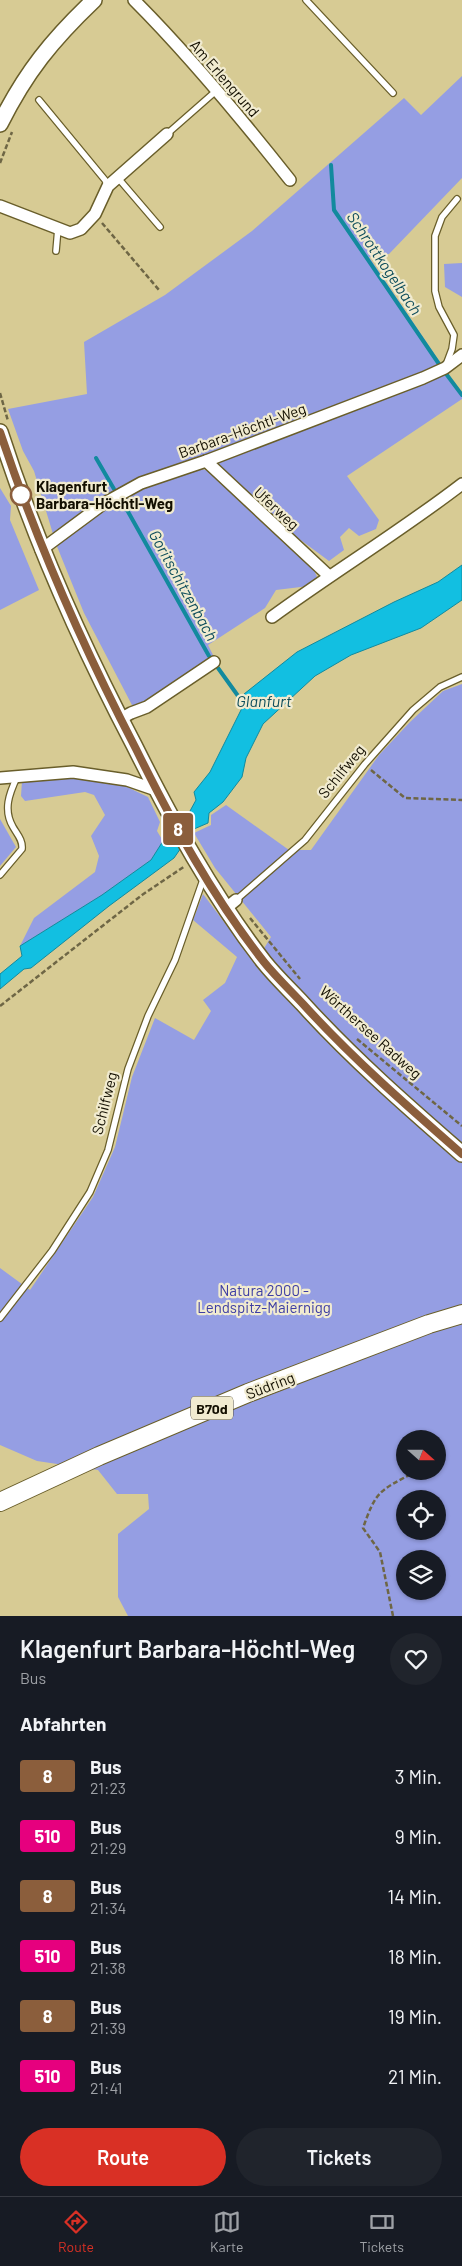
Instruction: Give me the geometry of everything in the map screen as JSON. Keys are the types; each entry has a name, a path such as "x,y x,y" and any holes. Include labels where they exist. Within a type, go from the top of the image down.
{"main road":[{"path":"0,124 32,66 66,26 94,0"},
{"path":"0,432 41,550 73,622 156,790 204,877 230,905 266,964 312,1014 356,1059 462,1154"},
{"name":"Südring","path":"0,1502 100,1456 248,1393 429,1324 462,1314"}],"street":[{"name":"Am Erlengrund","path":"134,0 156,22 254,134 290,180"},
{"path":"0,206 70,232 81,229 94,214 108,186 167,134"},
{"name":"Barbara-Höchtl-Weg","path":"41,550 121,493 168,473 206,461 445,368 461,357"},
{"name":"Uferweg","path":"206,461 329,576"},
{"path":"272,617 329,576 397,532 462,484"},
{"path":"120,719 147,707 214,662"},
{"path":"0,778 73,772 127,780 156,790"}],"lane":[{"path":"306,0 393,93"},
{"path":"167,134 216,91"},
{"path":"39,100 108,186"},
{"path":"118,178 160,227"},
{"path":"445,368 452,349 454,335 439,307 435,291 434,236 442,217 457,199"},
{"path":"56,251 58,228"},
{"name":"Schilfweg","path":"230,905 305,840 365,764 413,710 440,687 462,677"},
{"path":"0,875 22,849 21,840 8,814 8,801 17,777"},
{"name":"Schilfweg","path":"0,1318 52,1251 90,1192 108,1150 128,1069 148,1016 175,960 204,877"}],"path":[{"path":"0,164 16,124"},
{"path":"94,214 159,290"},
{"path":"365,764 405,798 462,800"},
{"path":"0,1006 193,855"},
{"name":"Wörthersee Radweg","path":"230,905 301,981"},
{"name":"Wörthersee Radweg","path":"352,1034 378,1058 462,1126"},
{"path":"392,1616 380,1552 363,1528 372,1504 383,1489 399,1480"}],"green space":[{"path":"462,76 462,178 389,254 369,257 462,395 462,399 347,476 379,520 376,529 359,536 349,528 340,537 344,550 329,561 279,524 206,456 121,487 53,534 34,471 23,451 8,409 87,394 84,342 165,295 252,231 404,98 421,115"},
{"path":"462,263 462,297 445,287 444,264"},
{"path":"198,468 210,471 312,566 318,579 309,586 276,590 265,608 208,645 214,657 144,704 133,707 84,613 56,544 122,497 143,486"},
{"path":"0,488 11,506 10,520 39,590 0,610"},
{"name":"Natura 2000 - Lendspitz-Maiernigg","path":"462,684 462,1616 128,1616 118,1597 118,1534 149,1509 148,1494 117,1494 98,1470 37,1461 0,1445 0,1268 30,1290 93,1197 115,1147 132,1077 155,1018 194,1040 211,1011 203,1000 225,983 237,957 193,920 203,894 255,963 271,937 215,868 194,833 211,825 211,815 226,805 289,850 311,850 379,755 443,691"},
{"path":"72,776 125,786 148,797 160,822 157,831 163,841 151,860 102,895 20,946 34,918 95,872 99,856 91,836 105,815 94,795 85,792 25,801 21,796 22,781"},
{"path":"0,819 16,847 0,866"}],"water":[{"name":"Glanfurt","path":"462,565 462,600 421,628 351,655 315,676 263,724 246,758 242,777 223,802 209,813 208,823 194,829 174,858 109,906 31,968 24,969 0,989 0,974 22,956 20,946 102,895 151,860 163,841 184,822 196,800 194,792 210,772 244,704 244,694 297,652 394,602 438,582"}],"waterway":[{"name":"Schrottkogelbach","path":"331,165 334,210 441,367"},
{"name":"Schrottkogelbach","path":"444,371 462,395"},
{"path":"96,458 114,489"},
{"name":"Goritschitzenbach","path":"122,501 209,656"},
{"path":"218,668 246,707"}],"bus line":[{"name":"8","path":"0,432 41,550 97,674 169,814 204,877 225,910 266,964 312,1014 356,1059 462,1154"}],"place":[{"name":"Klagenfurt Barbara-Höchtl-Weg","path":"21,495"}]}
